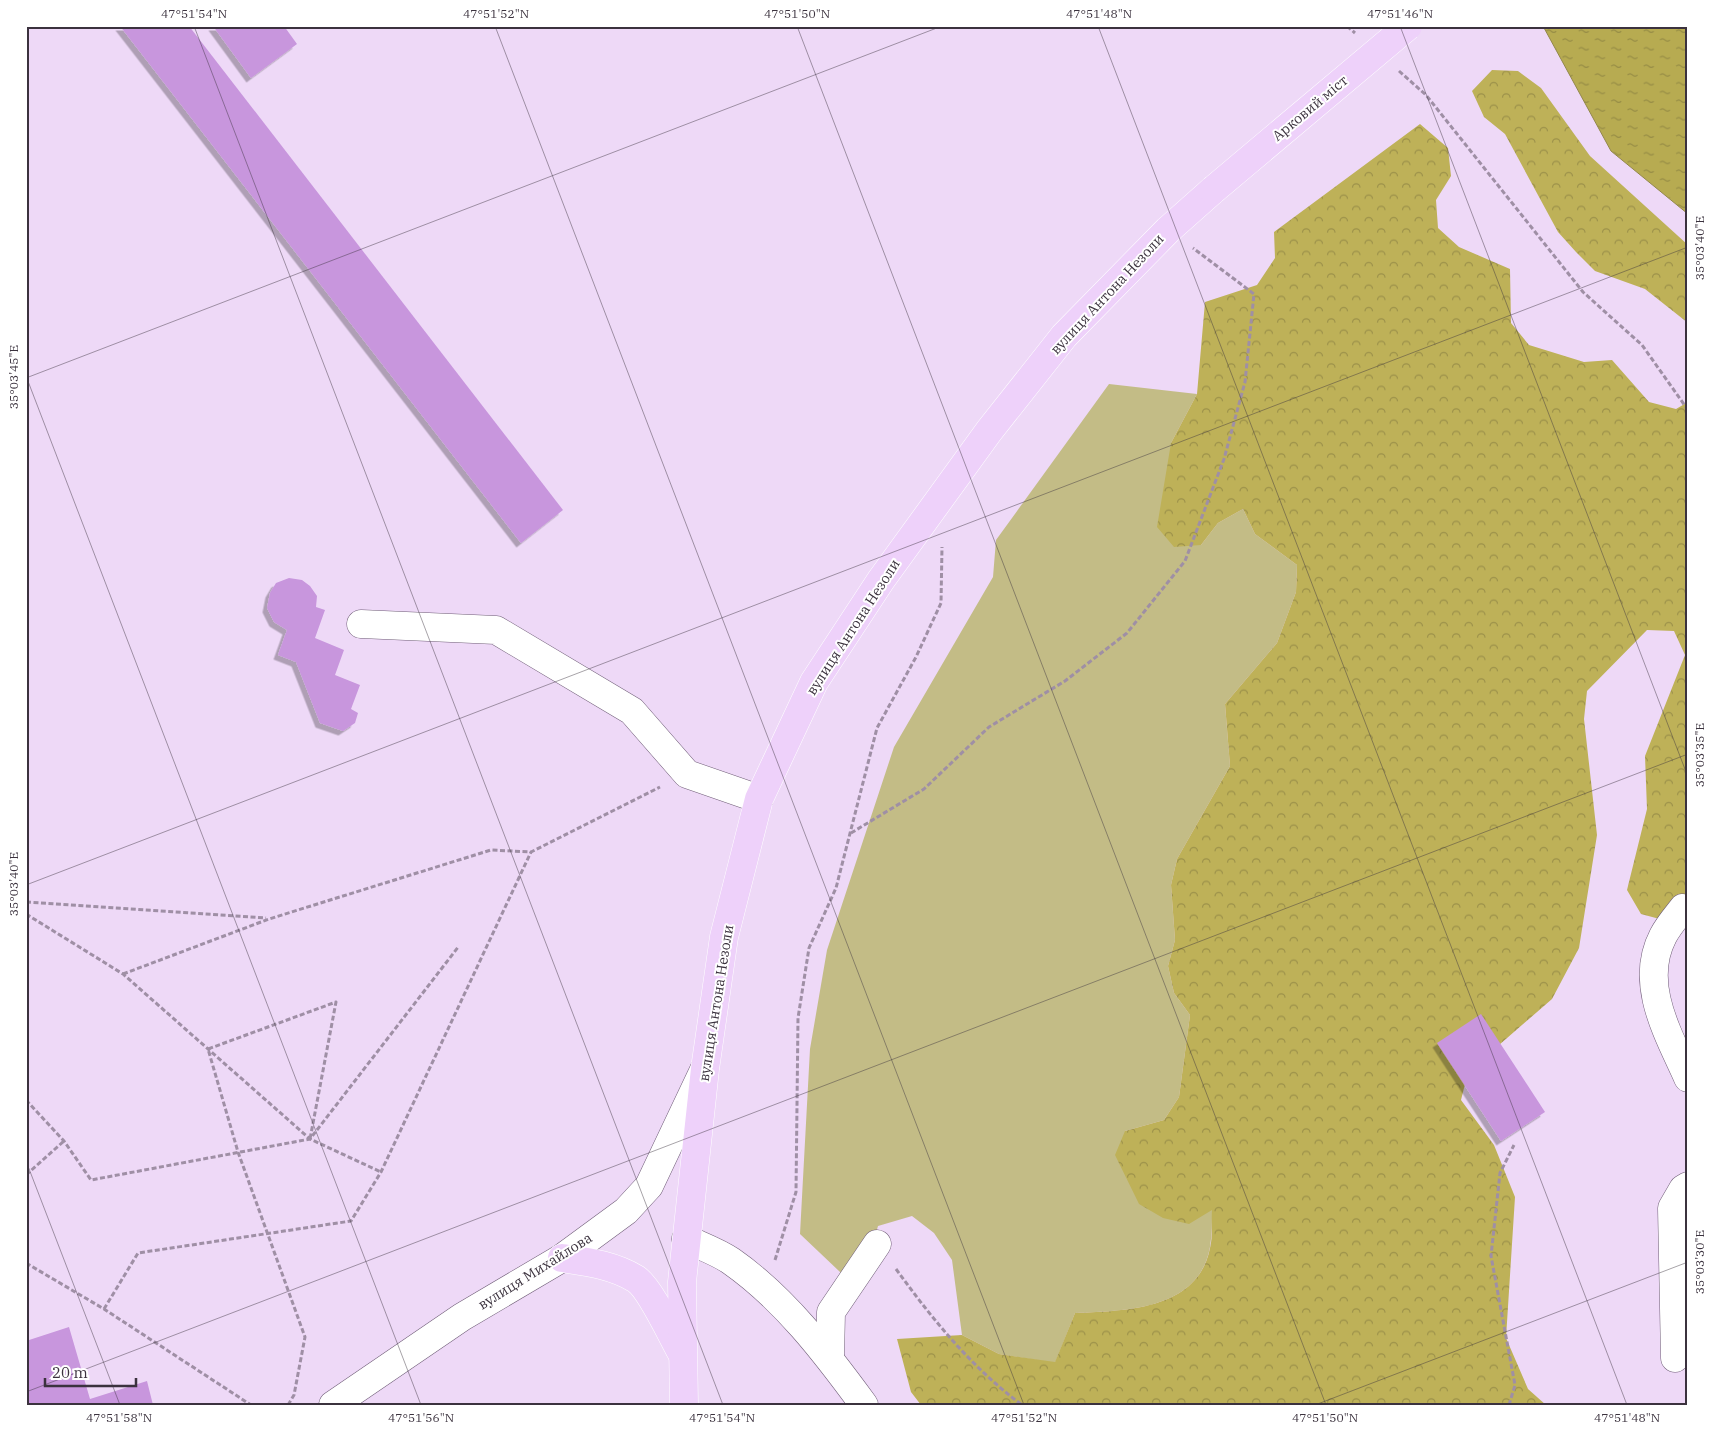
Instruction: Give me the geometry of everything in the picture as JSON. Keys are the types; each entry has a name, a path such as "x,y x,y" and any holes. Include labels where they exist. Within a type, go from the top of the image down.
{"main road":[{"name":"Арковий міст","path":"1213,190 1408,26"},
{"name":"вулиця Антона Незоли","path":"684,1405 682,1282 705,1069 724,937 759,799 814,682 880,580 989,431 1064,336 1168,230 1213,190"},
{"path":"562,1258 604,1265 638,1280 658,1310 682,1354"}],"street":[{"path":"361,624 496,630 632,711 687,774 759,799"},
{"path":"1683,908 1662,937 1653,973 1659,1012 1688,1078"},
{"name":"вулиця Михайлова","path":"333,1405 462,1317 562,1258 626,1211 649,1186 705,1069"},
{"path":"1674,1358 1672,1208 1683,1189 1688,1186"},
{"path":"686,1239 730,1260 766,1289 830,1358 864,1405"},
{"path":"830,1358 831,1312 878,1244"}],"path":[{"path":"1347,26 1362,39"},
{"path":"1397,70 1426,95 1583,292 1642,345 1688,410"},
{"path":"851,834 924,789 989,726 1065,681 1126,633 1185,561 1224,459 1245,382 1254,294 1168,230"},
{"path":"766,1289 796,1192 798,1018 809,948 836,888 877,728 916,657 941,603 943,538"},
{"path":"123,974 269,919 491,850 531,852 687,774"},
{"path":"104,1309 138,1253 350,1221 381,1172 531,852"},
{"path":"26,902 269,919"},
{"path":"26,914 123,974 310,1139 381,1172"},
{"path":"26,1100 64,1141 91,1180 310,1139 459,946"},
{"path":"208,1049 336,1002 310,1139"},
{"path":"208,1049 238,1152 305,1337 294,1395 288,1405"},
{"path":"26,1175 64,1141"},
{"path":"1509,1405 1515,1385 1491,1256 1500,1173 1514,1145"},
{"path":"878,1244 932,1318 964,1355 1022,1405"},
{"path":"26,1264 104,1309 252,1405"}],"shaded area":[{"path":"1109,384 1197,394 1171,443 1201,545 1218,523 1243,509 1255,534 1297,565 1296,592 1277,643 1225,704 1230,766 1177,859 1171,885 1175,940 1168,966 1174,993 1190,1015 1179,1097 1164,1120 1125,1131 1212,1209 1210,1247 1203,1268 1191,1284 1176,1295 1157,1303 1137,1308 1075,1313 1055,1363 999,1354 962,1335 952,1260 934,1233 912,1216 878,1226 859,1290 800,1234 810,1049 827,950 894,747 993,577 996,540"}],"green space":[{"path":"1492,70 1518,71 1541,88 1590,156 1688,245 1688,323 1645,289 1595,271 1558,232 1505,134 1484,117 1472,91"},
{"path":"1420,124 1448,148 1451,176 1436,200 1438,228 1459,247 1510,269 1511,323 1529,345 1584,362 1612,360 1649,402 1676,409 1688,402 1688,912 1667,921 1641,914 1627,890 1647,809 1645,756 1685,655 1674,631 1647,630 1587,691 1584,719 1597,835 1579,948 1552,999 1468,1072 1461,1100 1494,1145 1515,1197 1506,1338 1528,1389 1546,1405 921,1405 911,1392 897,1339 962,1335 999,1354 1055,1362 1075,1313 1116,1311 1157,1303 1175,1295 1191,1284 1203,1269 1211,1243 1212,1210 1189,1224 1163,1218 1139,1204 1115,1155 1125,1131 1164,1120 1179,1097 1190,1015 1174,993 1168,966 1175,940 1171,885 1177,859 1230,766 1225,704 1277,643 1296,592 1297,565 1255,534 1243,509 1218,523 1201,545 1174,547 1157,527 1171,443 1197,394 1205,302 1257,285 1275,258 1274,232"}],"water":[{"path":"1543,26 1688,26 1688,214 1611,151"}],"building":[{"path":"120,26 189,26 563,510 521,543"},
{"path":"213,26 284,26 297,44 251,78"},
{"path":"289,578 302,580 310,586 317,596 316,607 325,610 315,638 344,650 335,675 360,685 351,709 358,713 355,723 343,731 320,723 296,662 278,655 287,630 274,622 267,608 270,593 276,583"},
{"path":"1481,1014 1545,1112 1501,1141 1437,1043"},
{"path":"69,1327 90,1399 147,1381 153,1405 26,1405 26,1341"}]}
